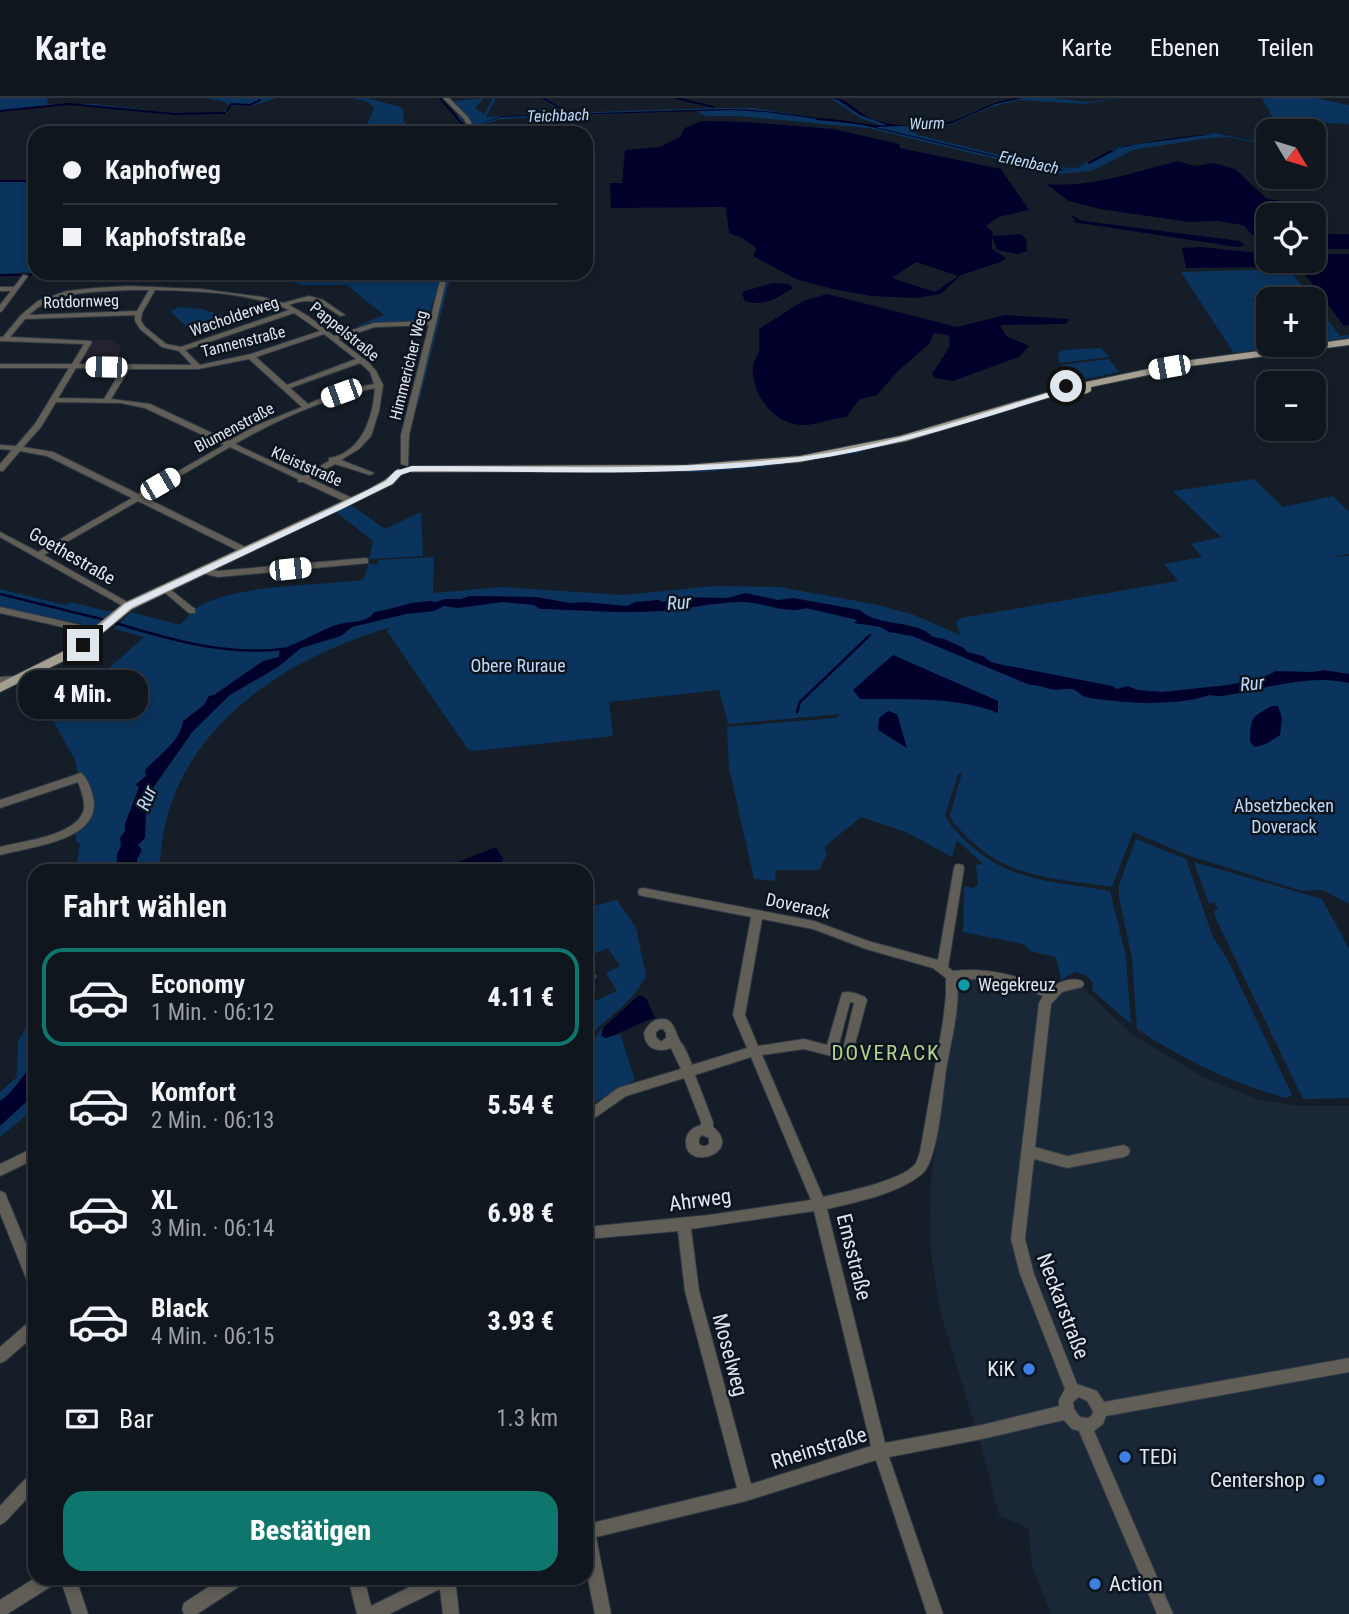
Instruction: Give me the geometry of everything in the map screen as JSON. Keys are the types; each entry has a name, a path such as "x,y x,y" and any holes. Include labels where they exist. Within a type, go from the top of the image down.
{"main road":[{"path":"0,688 72,652 124,610 389,482 405,468 686,468 787,461 894,442 1068,389 1066,384 1069,382 1086,384 1191,363 1349,342"}],"street":[{"path":"446,98 469,126"},
{"path":"0,310 25,276"},
{"name":"Himmericher Weg","path":"405,468 405,435 443,280"},
{"path":"0,289 14,289"},
{"name":"Pappelstraße","path":"2,339 37,304 62,293 86,290 233,293 295,310 375,373 380,390 367,438 344,456 332,460 301,480"},
{"path":"152,290 139,313 138,321 142,328 164,346 181,349 198,367"},
{"path":"284,305 302,298 318,298 342,315"},
{"name":"Wacholderweg","path":"181,349 295,310"},
{"name":"Rotdornweg","path":"24,317 139,313"},
{"path":"333,338 374,325 433,323"},
{"name":"Tannenstraße","path":"0,366 198,367 251,357 324,332"},
{"path":"0,469 38,425 89,340 2,339"},
{"path":"251,357 306,406"},
{"path":"285,388 361,360"},
{"path":"107,400 127,367"},
{"name":"Blumenstraße","path":"38,555 228,445 306,406 341,393 379,385"},
{"name":"Kleiststraße","path":"52,400 107,400 147,406 351,501"},
{"path":"0,447 50,454 246,551"},
{"path":"332,460 370,473"},
{"name":"Goethestraße","path":"0,534 124,610"},
{"path":"205,571 218,575 365,561"},
{"path":"166,589 192,611"},
{"path":"0,610 102,629"},
{"path":"0,680 18,679"},
{"path":"0,804 81,777 89,807 85,819 62,836 0,851"},
{"path":"946,971 959,868"},
{"name":"Doverack","path":"643,892 814,925 946,971 1017,979 1049,994"},
{"name":"Emsstraße","path":"757,915 739,1015 819,1204 880,1451 935,1614"},
{"name":"Ahrweg","path":"593,1232 684,1224 819,1204 906,1179 924,1163 942,1058 946,971"},
{"path":"1049,994 1057,988 1078,984"},
{"name":"Neckarstraße","path":"1049,994 1045,1003 1022,1189 1019,1246 1027,1274 1073,1391"},
{"path":"672,1039 680,1050 708,1122 707,1131"},
{"path":"593,1114 622,1092 755,1051 804,1044 831,1051"},
{"path":"1027,1151 1067,1162 1124,1151"},
{"path":"0,1170 28,1156"},
{"path":"0,1197 28,1266"},
{"name":"Moselweg","path":"684,1224 692,1291 746,1493"},
{"path":"0,1356 28,1332"},
{"path":"1100,1410 1349,1366"},
{"path":"1084,1426 1095,1423 1100,1410 1092,1395 1079,1390 1073,1391 1066,1399 1066,1412 1071,1419 1084,1426 1165,1614"},
{"name":"Rheinstraße","path":"593,1530 746,1493 880,1451 982,1432 1066,1412"},
{"path":"0,1517 28,1487"},
{"path":"593,1562 603,1614"},
{"path":"0,1609 38,1585"},
{"path":"70,1585 80,1614"},
{"path":"186,1612 226,1585"},
{"path":"358,1585 365,1614"},
{"path":"372,1614 432,1585"},
{"path":"448,1585 451,1614"}],"shaded area":[{"path":"95,340 111,340 122,348 116,359 104,359 102,362 82,359"},
{"path":"959,976 1048,992 1076,982 1133,1035 1205,1078 1257,1099 1296,1106 1349,1106 1349,1614 1051,1614 1033,1570 1028,1528 999,1515 942,1318 931,1256 930,1190"}],"green space":[{"path":"0,98 48,98 47,104 66,104 0,111"},
{"path":"205,98 277,98 252,106 231,106 226,114 173,115 66,104 94,104 181,114 224,112 229,107 226,102"},
{"path":"353,98 367,98 400,107 404,111 403,121 411,126 367,126 374,108 368,102"},
{"path":"449,98 454,101 484,98 475,108 484,114 493,98 496,98 486,117 564,113 541,98 546,98 568,113 712,108 673,98 679,98 714,108 753,108 880,125 860,118 830,98 843,102 860,115 889,125 913,127 950,124 995,104 1022,98 1088,102 1120,98 1085,104 1018,100 991,107 949,125 910,128 918,135 1048,167 1075,168 1119,147 1214,133 1256,143 1230,137 1208,138 1133,150 1091,171 1059,174 868,128 738,116 706,116 695,110 499,119 481,126 473,126 470,118"},
{"path":"1262,98 1316,98 1349,105 1349,124 1326,123 1326,119 1273,119"},
{"path":"0,180 28,181 28,272 0,274"},
{"path":"1256,270 1256,273 1292,273 1303,287 1256,287 1256,299 1252,299 1256,306 1256,350 1234,353 1181,272"},
{"path":"440,280 430,320 436,291 427,322 383,323 360,328 359,325 384,315 347,285 301,285 289,281"},
{"path":"446,280 451,280 419,402 417,401"},
{"path":"178,307 202,309 224,316 186,326 171,312"},
{"path":"1326,318 1340,336 1349,335 1349,338 1326,341"},
{"path":"1101,348 1109,357 1060,363 1058,353 1063,350"},
{"path":"1109,359 1119,372 1085,379 1061,365"},
{"path":"863,452 763,467 700,472 456,471 709,469 809,460"},
{"path":"1254,479 1283,507 1333,496 1349,512 1349,554 1331,557 1349,556 1349,904 1323,890 1302,891 1187,855 1133,832 1112,887 1052,878 1016,869 982,850 952,821 950,815 962,773 958,774 945,815 952,827 985,857 1001,866 1035,878 1110,891 1126,957 1131,1024 1092,990 1093,983 1086,975 1075,972 1061,980 1056,957 1030,951 1024,944 963,932 964,886 972,888 978,885 976,865 983,864 957,840 952,857 906,832 861,817 824,847 827,854 819,870 776,870 775,881 754,879 729,768 727,727 836,718 841,714 728,724 719,690 609,702 613,736 473,751 467,748 387,631 391,627 306,661 267,684 232,712 203,745 180,782 165,824 161,864 64,864 77,862 80,843 77,843 75,832 87,816 75,760 50,715 50,706 60,697 98,678 144,637 114,629 131,612 180,625 195,609 230,595 275,587 361,580 364,579 368,564 378,564 378,560 434,557 433,593 502,587 623,595 715,586 780,587 878,605 914,615 960,635 956,622 961,618 1178,581 1164,564 1202,557 1191,544 1221,537 1173,491"},
{"path":"351,505 385,529 421,512 423,556 369,559 373,541 336,512"},
{"path":"0,589 65,605 71,602 106,611 118,611 97,627 0,607"},
{"path":"1136,839 1186,859 1212,935 1229,962 1292,1095 1286,1098 1227,1078 1172,1051 1137,1029 1132,958 1119,897 1119,885"},
{"path":"1194,862 1322,899 1349,949 1349,1098 1303,1099 1216,919 1214,911 1218,908 1214,902 1209,904"},
{"path":"617,900 636,928 646,975 627,1002 593,1032 593,1002 617,991 606,973 620,966 608,948 593,952 593,906"},
{"path":"28,1025 28,1114 0,1137 0,1092 17,1077 18,1041"},
{"path":"604,1027 601,1035 605,1038 620,1034 635,1080 593,1103 593,1039"}],"water":[{"path":"835,98 875,120 908,126 875,127 1042,167 1067,170 1042,168 863,125 766,112 734,110 501,117 475,126 501,116 727,109 742,109 887,125 860,115"},
{"path":"1022,98 995,104 950,124 936,125 956,120 999,102"},
{"path":"701,121 833,129 899,144 900,148 1001,169 1029,210 998,217 986,226 993,232 992,236 1020,234 1026,239 1027,251 1018,254 997,250 992,237 992,249 1006,258 961,275 941,294 915,298 871,296 796,279 753,256 757,249 743,238 729,233 726,207 611,208 610,183 622,183 625,150 660,147 680,137 685,128","holes":["916,262 958,276 935,292 892,278"]},
{"path":"1213,134 1136,144 1172,138"},
{"path":"1178,161 1194,166 1214,163 1235,169 1267,199 1289,203 1256,203 1256,239 1243,225 1217,221 1189,222 1100,209 1069,201 1046,184 1079,184"},
{"path":"1076,220 1240,241 1245,246 1073,222"},
{"path":"1326,234 1349,234 1349,249 1326,249"},
{"path":"1202,247 1256,253 1256,267 1186,268 1182,248"},
{"path":"1326,254 1349,254 1349,325 1344,326 1326,302 1326,287 1315,287 1304,273 1326,273"},
{"path":"773,283 789,284 793,288 764,302 745,301 742,294 745,291"},
{"path":"827,294 957,327 1005,315 1069,319 1066,324 1000,325 1006,336 1029,346 1019,357 953,381 935,378 932,374 950,346 949,335 934,333 929,344 897,372 877,395 860,399 846,417 808,425 792,424 766,406 756,387 753,365 759,350 759,329 803,301"},
{"path":"745,593 860,610 876,619 926,631 933,637 964,648 967,652 1019,669 1031,676 1117,689 1127,686 1162,692 1228,685 1264,677 1276,671 1324,670 1349,674 1349,683 1333,680 1301,681 1222,696 1208,695 1186,701 1127,702 1085,697 1072,689 1053,690 1030,685 912,636 854,623 857,620 806,608 790,610 742,602 633,612 540,609 534,605 503,602 458,608 444,606 434,611 406,614 352,627 341,636 301,648 278,667 230,695 193,731 153,788 146,811 145,838 138,845 142,850 137,864 117,864 120,838 125,831 125,824 139,787 135,785 146,776 145,770 173,742 183,721 204,705 209,696 263,661 279,657 280,649 340,624 364,620 374,612 401,607 408,609 422,603 469,596 536,597 570,603 627,606 635,602 663,602 677,597 728,598"},
{"path":"893,655 998,701 998,713 948,701 860,699 853,690"},
{"path":"1272,706 1278,706 1282,718 1280,735 1255,747 1250,742 1253,720"},
{"path":"888,711 897,714 907,748 878,730 879,718"},
{"path":"496,847 503,859 495,864 453,864"},
{"path":"639,995 646,998 655,1018 605,1038 601,1035 604,1027"},
{"path":"28,1071 28,1100 0,1126 0,1101"}],"waterway":[{"path":"440,98 464,126"},
{"path":"543,98 566,112"},
{"path":"676,98 713,107"},
{"name":"Teichbach","path":"227,111 231,104 250,105 260,100"},
{"path":"0,111 69,104 174,114 225,113"},
{"name":"Teichbach","path":"817,119 849,122"},
{"name":"Erlenbach","path":"1089,163 1111,151"},
{"name":"Erlenbach","path":"1046,168 1060,170"},
{"path":"0,181 28,181"},
{"path":"1072,216 1080,221"},
{"path":"0,275 21,275"},
{"path":"0,594 105,620"},
{"name":"Rur","path":"386,614 431,605"},
{"path":"112,622 175,640 218,648 261,651 283,649"},
{"path":"797,712 800,702 870,635"},
{"name":"Rur","path":"1009,670 1112,690"}],"place":[{"name":"Wegekreuz","path":"964,985"},
{"name":"KiK","path":"1029,1369"},
{"name":"TEDi","path":"1125,1457"},
{"name":"Centershop","path":"1319,1480"},
{"name":"Action","path":"1095,1584"}],"district":[{"name":"DOVERACK","path":"886,1053"}],"route":[{"path":"83,645 128,606 337,509 389,482 398,472 412,469 686,468 800,459 858,450 919,435 1068,389 1066,386"}],"water label":[{"name":"Wurm","path":"927,123"}],"park label":[{"name":"Obere Ruraue","path":"518,666"},
{"name":"Absetzbecken Doverack","path":"1284,816"}]}
